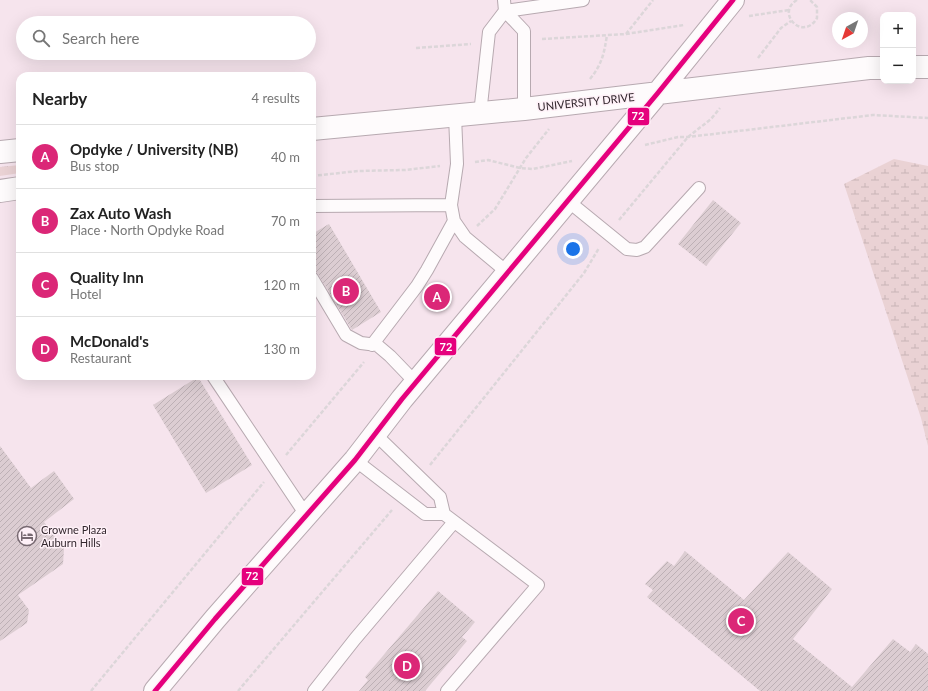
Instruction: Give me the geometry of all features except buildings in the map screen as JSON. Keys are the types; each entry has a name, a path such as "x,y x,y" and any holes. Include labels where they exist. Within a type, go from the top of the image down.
{"main road":[{"path":"155,691 215,619 355,460 374,434 657,94 731,1"},
{"path":"916,67 928,67"},
{"name":"UNIVERSITY DRIVE","path":"316,129 480,114 861,69 880,68"},
{"path":"0,152 16,150"},
{"path":"0,191 16,189"}],"lane":[{"path":"504,6 583,0"},
{"path":"504,6 524,31 524,109"},
{"path":"480,114 489,32 504,6"},
{"path":"455,116 457,164 451,205 454,221 465,237 508,273"},
{"path":"568,201 627,249 637,250 645,247 700,188"},
{"path":"316,206 451,205"},
{"path":"374,345 417,286 454,221"},
{"path":"316,285 346,335 361,343 374,345 390,356 416,383"},
{"path":"215,380 306,515"},
{"path":"374,434 440,497 444,514 538,585 447,691"},
{"path":"355,460 425,514 444,514"},
{"path":"314,691 355,639 454,522"}],"path":[{"path":"626,34 653,0"},
{"path":"797,0 791,5 789,10 791,21 800,27 811,26 817,18 817,7 810,0"},
{"path":"776,12 789,10"},
{"path":"781,28 791,21"},
{"path":"539,39 626,34 649,30"},
{"path":"598,69 602,60 607,35"},
{"path":"416,48 474,44"},
{"path":"678,137 688,138 873,115 928,118"},
{"path":"420,477 584,273 607,233 688,138 711,119"},
{"path":"465,237 495,209 526,158"},
{"path":"472,162 488,160 520,168 533,169"},
{"path":"316,175 358,170 405,170 444,166"},
{"path":"91,691 275,469 374,345"},
{"path":"238,691 403,498"}],"green space":[{"path":"894,159 928,166 928,446 921,418 844,184"},
{"path":"16,165 16,174 0,176 0,167"}],"transit line":[{"name":"72","path":"155,691 215,619 355,460 402,399 657,94 733,0"}],"place":[{"name":"Zax Auto Wash","path":"346,291"},
{"name":"Opdyke / University (NB)","path":"437,297"},
{"name":"Crowne Plaza Auburn Hills","path":"27,536"},
{"name":"Quality Inn","path":"741,621"},
{"name":"McDonald's","path":"407,666"}]}
